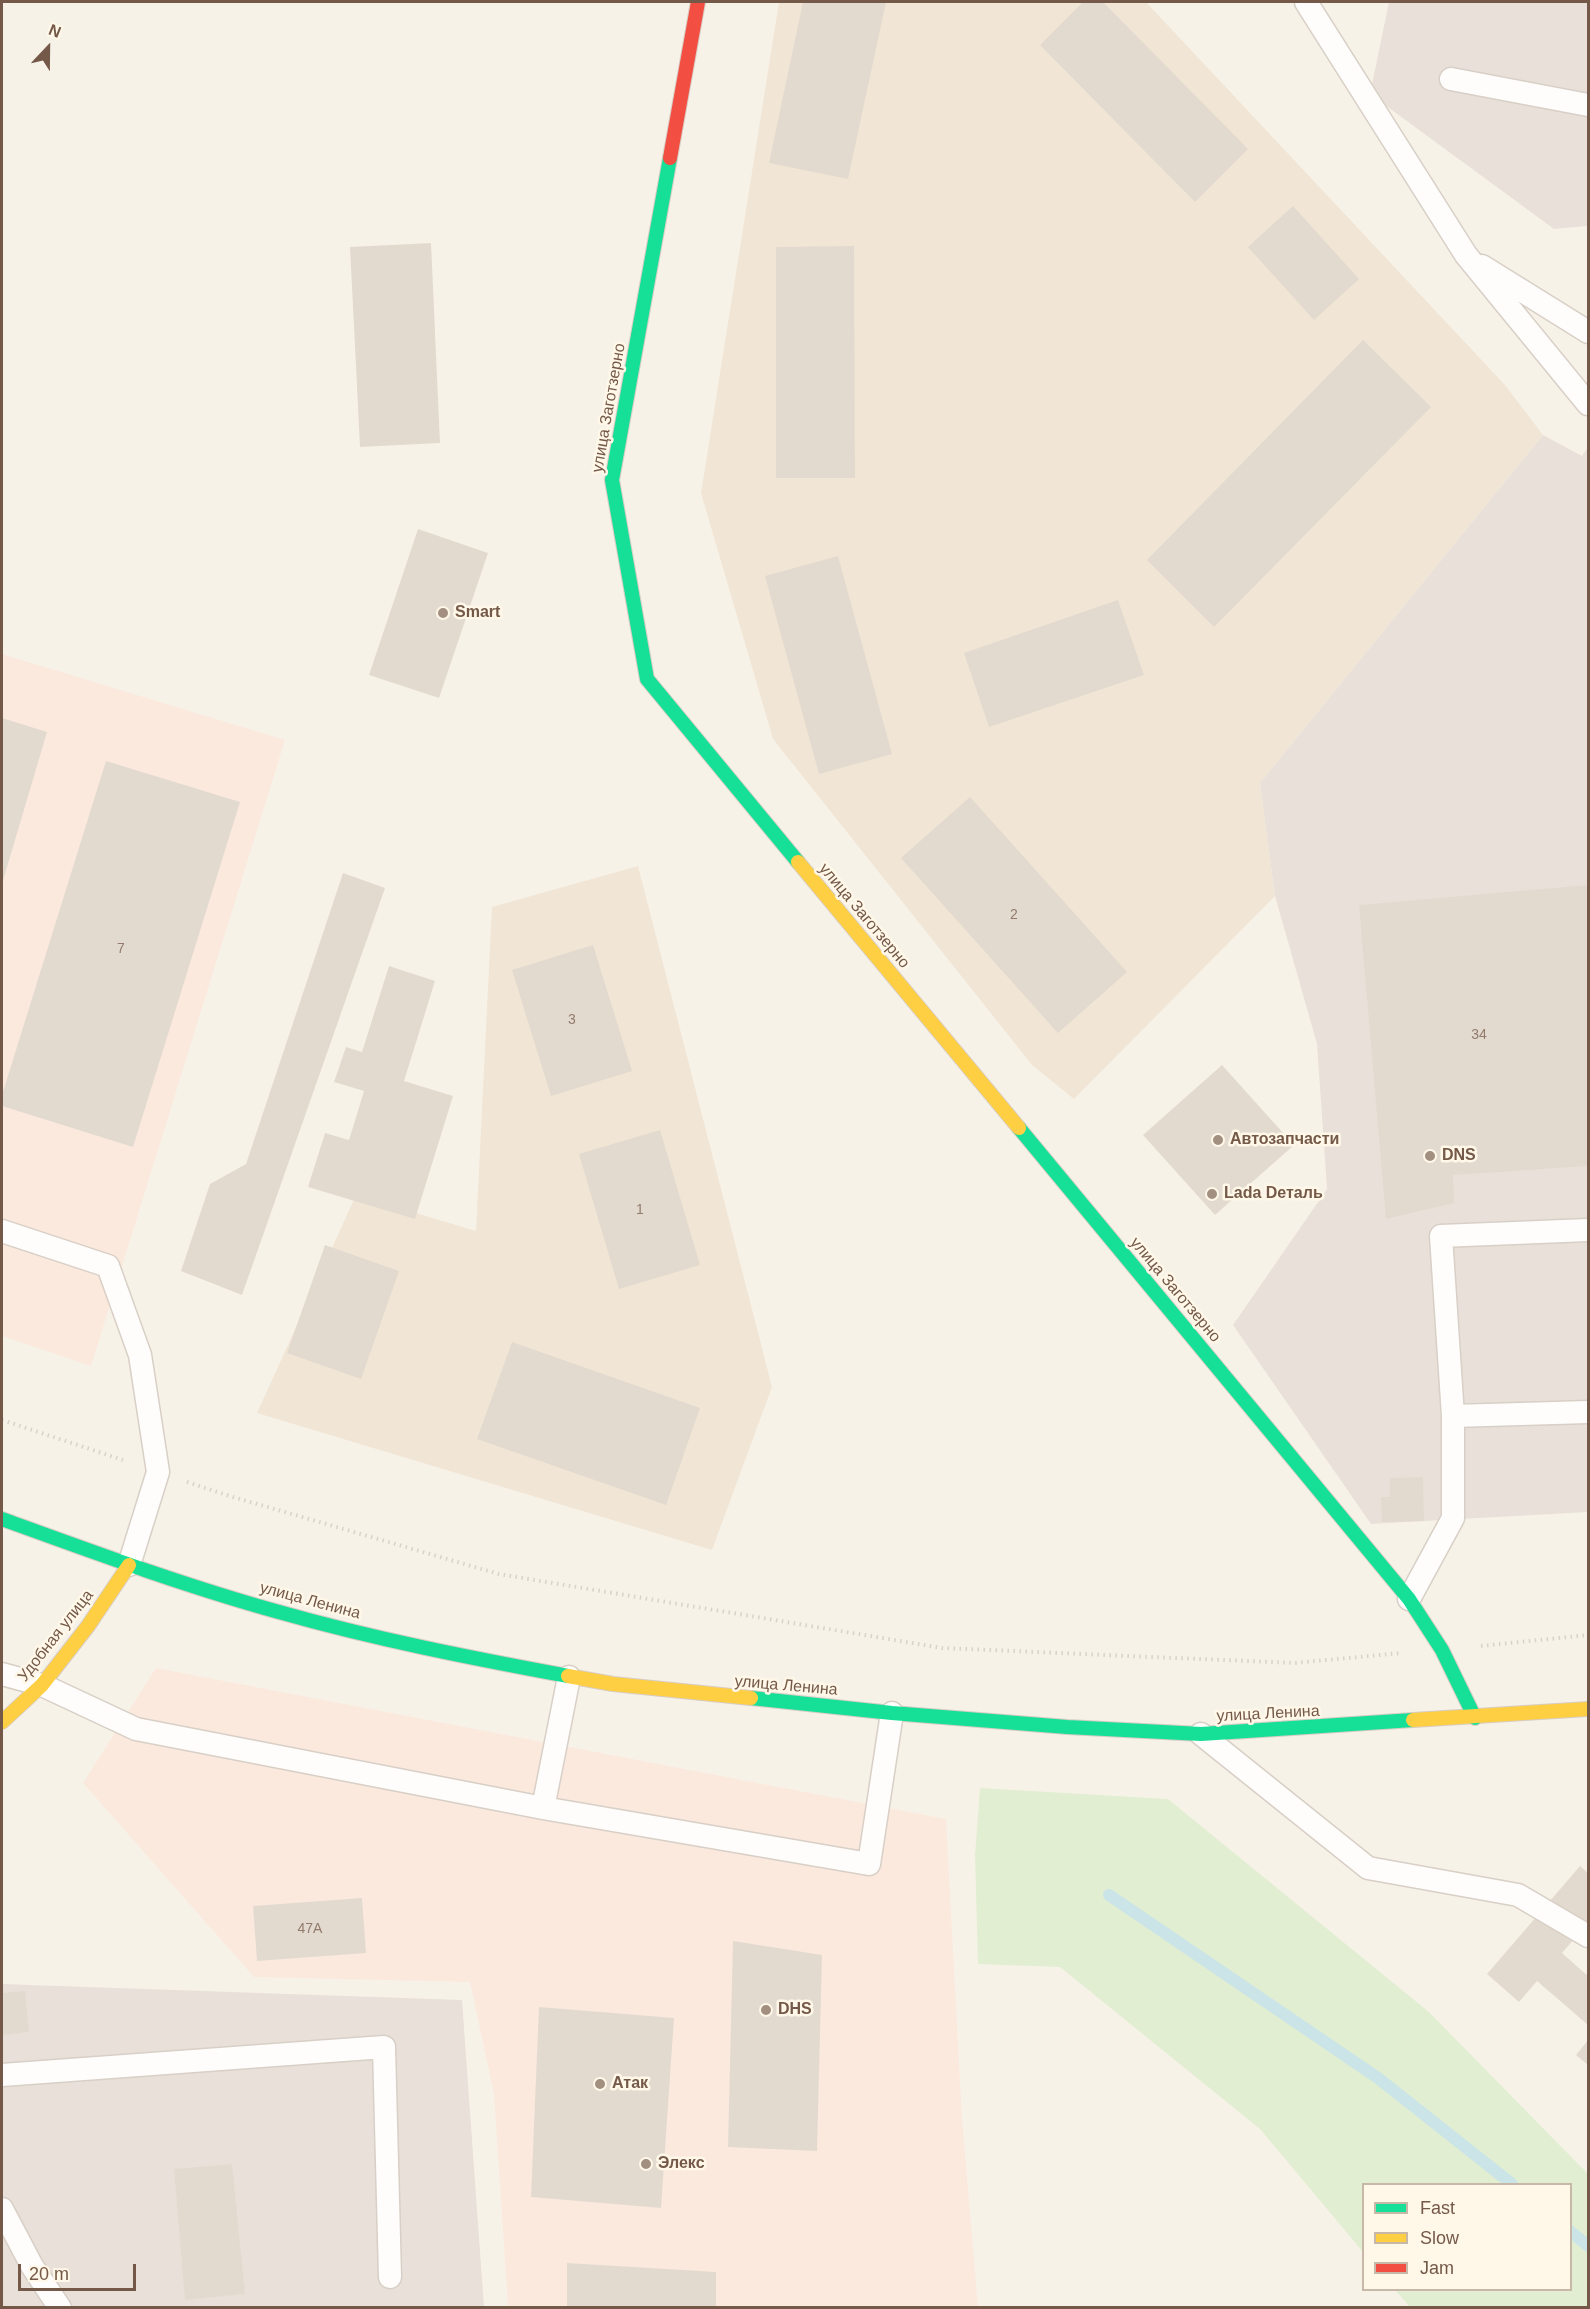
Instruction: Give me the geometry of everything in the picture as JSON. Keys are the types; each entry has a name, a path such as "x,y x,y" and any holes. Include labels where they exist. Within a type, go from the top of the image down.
{"street":[{"name":"улица Заготзерно","path":"698,2 612,480 646,679 1409,1599 1442,1650 1475,1718"},
{"name":"улица Ленина","path":"2,1519 129,1565 279,1611 455,1655 569,1677 721,1696 1067,1727 1202,1734 1588,1709"},
{"name":"Удобная улица","path":"2,1722 42,1685 88,1626 129,1565"}],"lane":[{"path":"1306,2 1466,255 1588,404"},
{"path":"1451,79 1588,105"},
{"path":"1466,255 1588,332"},
{"path":"1409,1599 1453,1518 1453,1416 1441,1236 1588,1230"},
{"path":"2,1231 108,1266 140,1355 158,1472 129,1565"},
{"path":"1453,1416 1588,1412"},
{"path":"2,1674 42,1685 136,1729 543,1808 869,1864 892,1713"},
{"path":"543,1808 569,1677"},
{"path":"1202,1734 1368,1868 1518,1895 1588,1936"},
{"path":"2,2075 384,2047 390,2277"},
{"path":"2,2209 32,2266 60,2307"}],"path":[{"path":"2,1420 233,1497 499,1574 942,1648 1294,1663 1588,1635"}],"shaded area":[{"path":"779,2 1146,2 1505,385 1543,435 1260,783 1275,896 1074,1099 1032,1065 773,739 701,493"},
{"path":"1389,2 1588,2 1588,226 1554,229 1370,94"},
{"path":"1543,435 1582,456 1588,447 1588,1512 1371,1524 1233,1325 1327,1189 1317,1044 1275,896 1260,783"},
{"path":"2,654 285,740 91,1366 2,1336"},
{"path":"638,866 772,1387 712,1550 257,1413 356,1195 476,1231 492,907"},
{"name":"Атак","path":"156,1668 946,1819 962,2119 978,2307 508,2307 494,2094 470,1982 254,1977 83,1783"},
{"path":"2,1984 462,2000 484,2307 2,2308"}],"green space":[{"path":"980,1788 1168,1799 1429,2012 1588,2174 1588,2307 1410,2307 1396,2291 1572,2291 1572,2183 1362,2183 1362,2251 1260,2129 1060,1967 978,1964 975,1855"}],"building":[{"path":"803,2 886,2 848,179 769,163"},
{"path":"1083,2 1103,2 1248,149 1195,202 1040,45"},
{"path":"1293,206 1359,279 1314,320 1248,247"},
{"path":"431,243 440,443 360,447 350,247"},
{"path":"854,246 855,478 776,478 776,247"},
{"path":"1363,340 1431,407 1214,627 1147,560"},
{"path":"418,529 488,553 439,698 369,675"},
{"path":"838,556 892,754 819,774 765,576"},
{"path":"1118,600 1144,675 989,727 964,653"},
{"path":"2,718 47,732 2,884"},
{"path":"106,761 240,802 133,1147 2,1106 2,1095"},
{"path":"970,797 1127,972 1058,1033 901,858"},
{"path":"343,873 385,888 242,1295 181,1271 210,1184 246,1164"},
{"path":"1588,885 1588,1166 1453,1175 1454,1203 1386,1219 1359,905"},
{"path":"593,945 632,1071 551,1096 512,970"},
{"path":"389,966 435,981 404,1081 453,1096 415,1219 308,1187 325,1133 349,1140 364,1091 334,1082 346,1047 362,1052"},
{"name":"Автозапчасти","path":"1222,1065 1294,1145 1215,1215 1143,1135"},
{"path":"660,1130 700,1265 619,1289 579,1154"},
{"path":"325,1245 399,1271 361,1379 287,1353"},
{"path":"512,1342 700,1408 666,1505 477,1439"},
{"path":"1423,1477 1424,1521 1382,1522 1381,1497 1390,1497 1390,1478"},
{"path":"1580,1866 1588,1873 1588,1923 1562,1953 1588,1976 1588,2025 1537,1981 1519,2002 1487,1974"},
{"path":"362,1898 366,1953 257,1961 253,1906"},
{"path":"733,1941 822,1955 817,2151 728,2147"},
{"path":"25,1991 29,2032 2,2035 2,1993"},
{"path":"539,2007 674,2018 661,2208 531,2197"},
{"path":"1588,2040 1588,2065 1576,2055"},
{"path":"232,2164 245,2294 185,2300 174,2169"},
{"path":"567,2263 716,2272 716,2308 567,2308"}],"waterway":[{"path":"1109,1895 1378,2078 1511,2183"},
{"path":"1572,2233 1588,2246"}],"traffic: fast":[{"path":"670,158 612,480 647,679 798,862"},
{"path":"1019,1128 1409,1599 1442,1650 1475,1718"},
{"path":"2,1519 174,1580 279,1612 423,1647 568,1676"},
{"path":"751,1698 892,1713 1067,1727 1201,1734 1413,1720"}],"traffic: slow":[{"path":"798,862 1019,1128"},
{"path":"2,1722 42,1685 88,1626 129,1565"},
{"path":"568,1676 613,1684 751,1698"},
{"path":"1413,1720 1588,1709"}],"traffic: jam":[{"path":"670,158 698,2"}],"place":[{"name":"Smart","path":"443,613"},
{"name":"Автозапчасти","path":"1218,1140"},
{"name":"DNS","path":"1430,1156"},
{"name":"Lada Dеталь","path":"1212,1194"},
{"name":"DHS","path":"766,2010"},
{"name":"Атак","path":"600,2084"},
{"name":"Элекс","path":"646,2164"}]}
